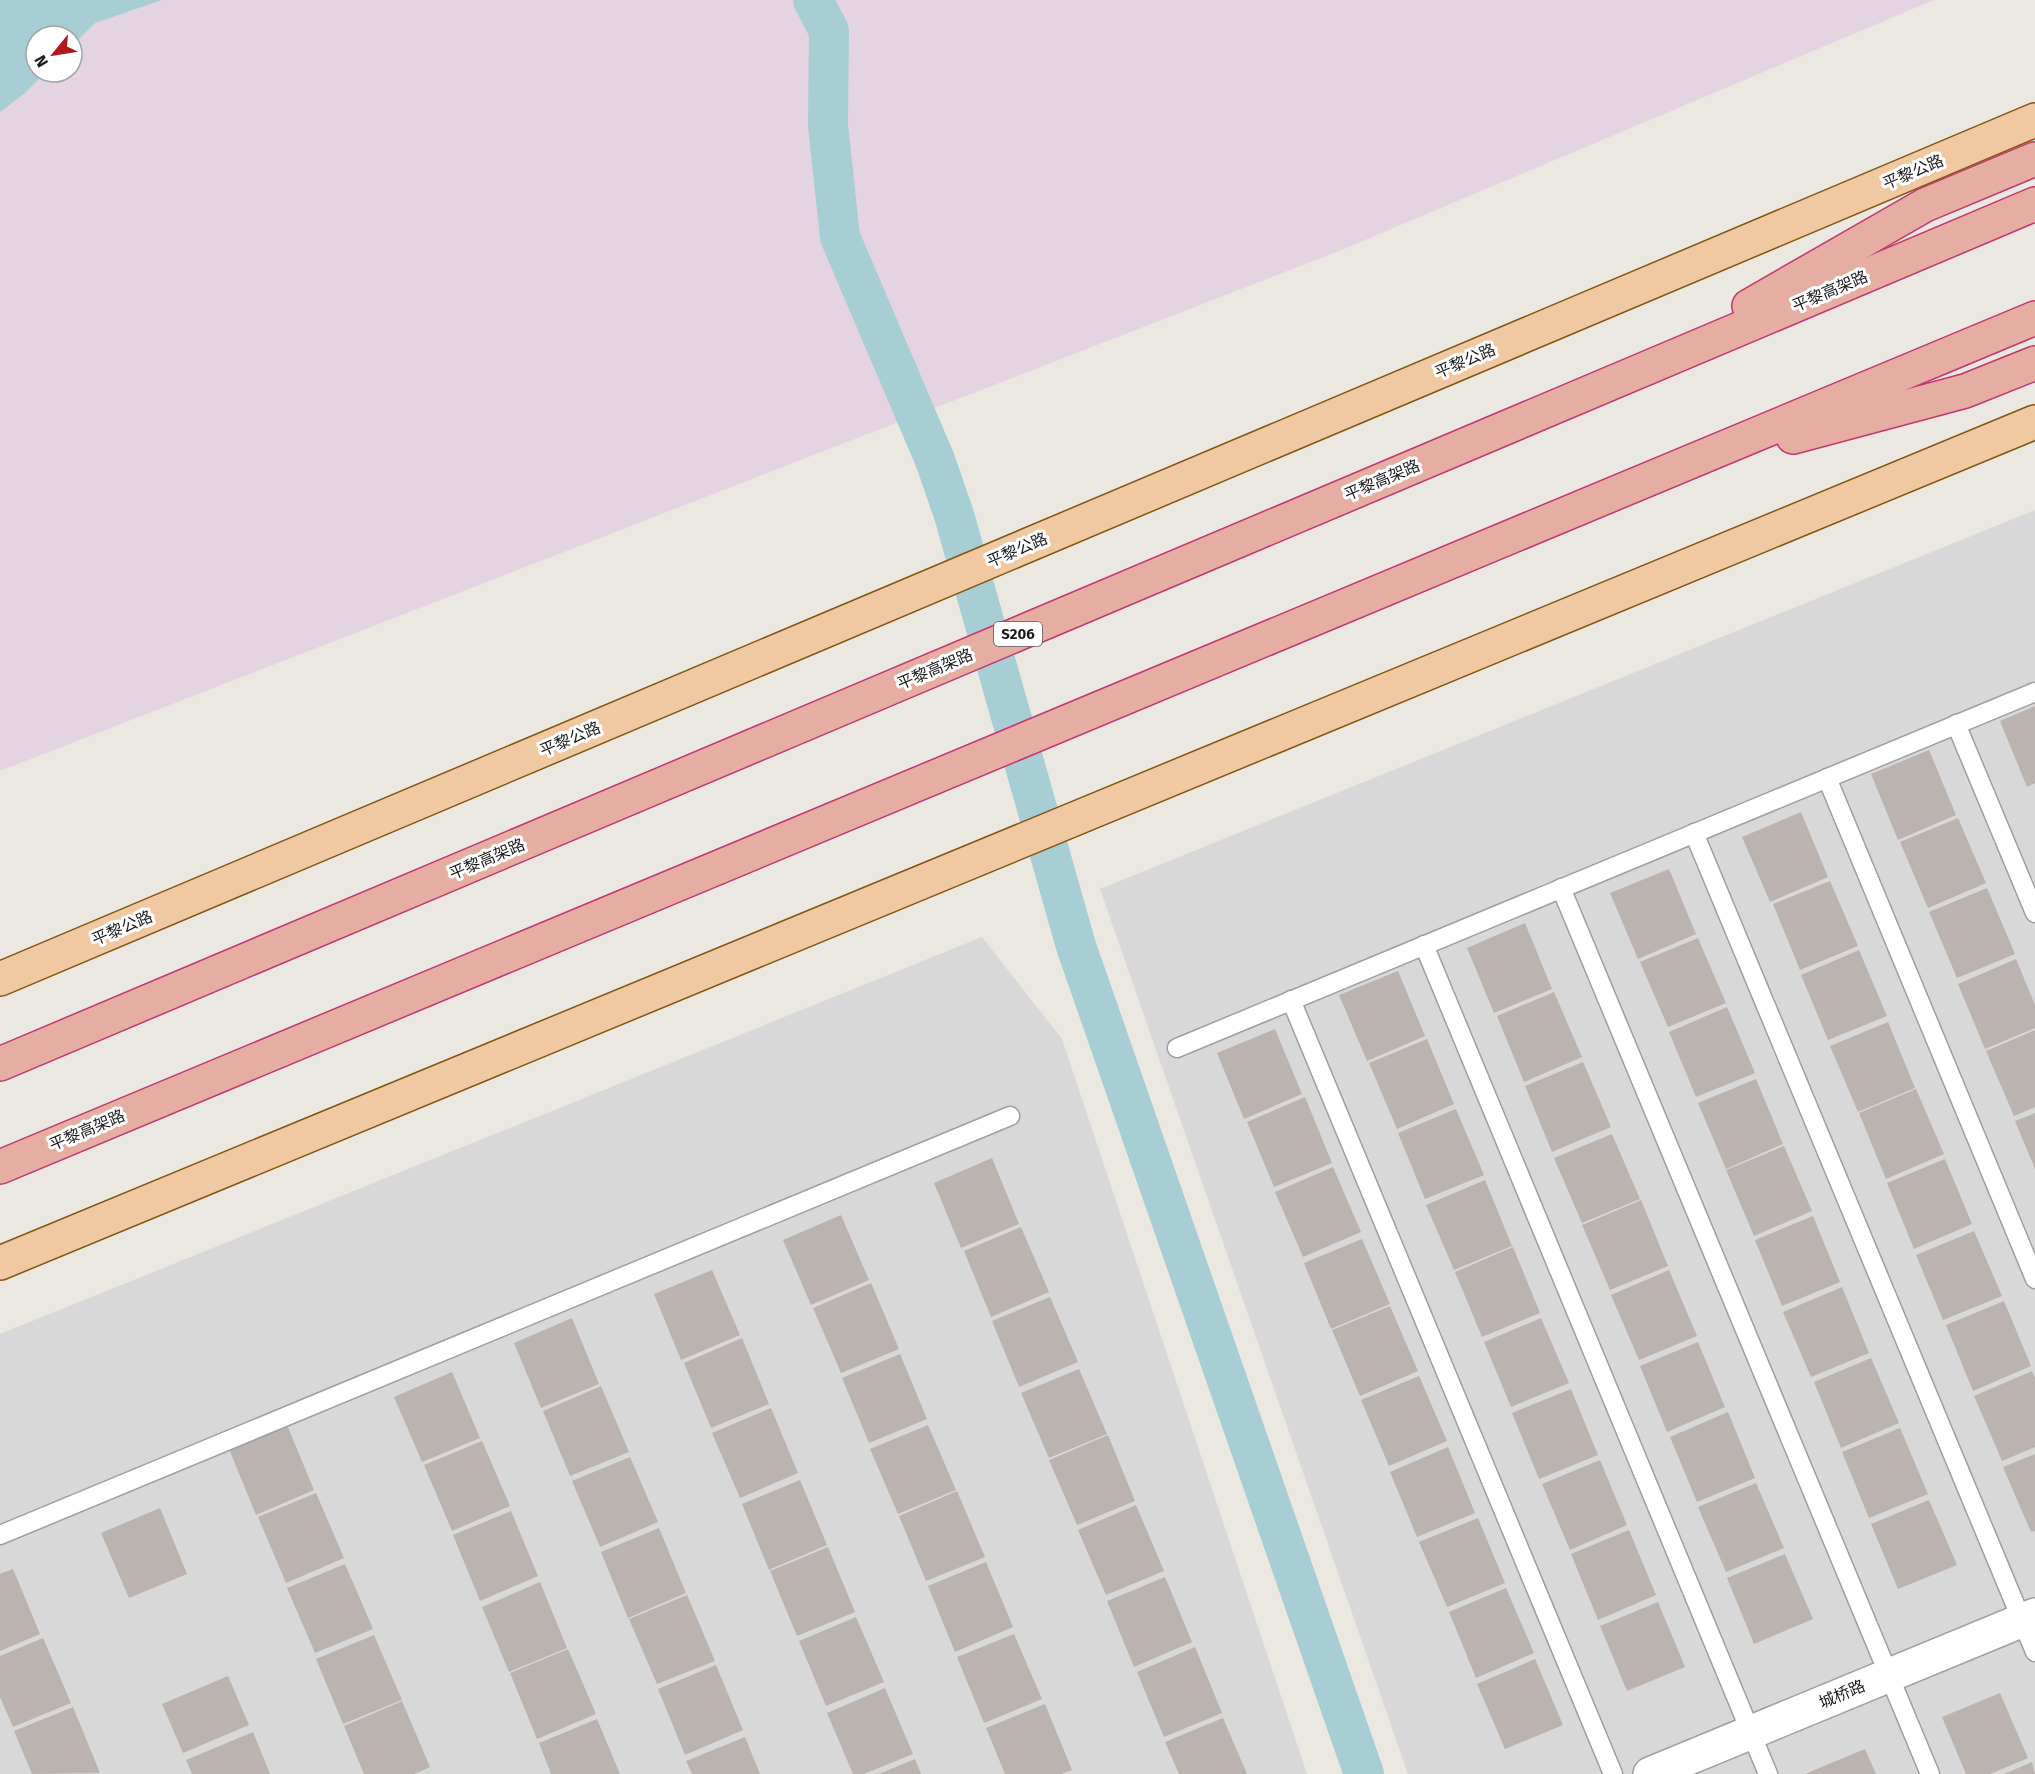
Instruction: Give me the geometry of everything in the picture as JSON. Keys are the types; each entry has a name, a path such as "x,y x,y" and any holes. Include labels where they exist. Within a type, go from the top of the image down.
{"highway":[{"path":"1620,380 1925,205 2035,159"},
{"name":"平黎高架路","path":"0,1064 2035,204"},
{"name":"平黎高架路","path":"0,1167 2035,318"},
{"path":"1664,473 1965,391 2035,363"}],"main road":[{"name":"平黎公路","path":"0,980 2035,120"},
{"path":"0,1263 2035,422"}],"street":[{"name":"城桥路","path":"1650,1774 2028,1617"}],"lane":[{"path":"1177,1048 2035,692"},
{"path":"1956,724 2035,913"},
{"path":"1827,778 2035,1279"},
{"path":"1694,833 2028,1617 2035,1652"},
{"path":"1561,888 1930,1774"},
{"path":"1424,945 1768,1774"},
{"path":"1291,1000 1613,1774"},
{"path":"0,1535 1010,1116"}],"shaded area":[{"path":"0,0 1934,0 1339,251 0,771"},
{"path":"2035,510 2035,1774 1408,1774 1100,889"},
{"path":"982,937 1062,1039 1307,1774 0,1774 0,1334"}],"water":[{"path":"0,0 162,0 95,23 84,34 84,24 24,24 24,84 34,84 0,112"}],"building":[{"path":"2035,706 2035,783 2027,787 2000,721"},
{"path":"1929,750 1956,815 1898,840 1871,774"},
{"path":"1801,812 1828,877 1770,902 1742,837"},
{"path":"1958,818 1986,883 1928,908 1900,842"},
{"path":"1669,869 1696,934 1638,959 1610,893"},
{"path":"1830,881 1858,946 1800,970 1773,904"},
{"path":"1987,888 2015,954 1957,978 1929,912"},
{"path":"1525,923 1552,989 1494,1013 1467,948"},
{"path":"1698,938 1726,1003 1668,1027 1640,962"},
{"path":"1859,950 1887,1016 1828,1040 1801,975"},
{"path":"2016,959 2035,1005 2035,1028 1985,1049 1958,984"},
{"path":"1398,971 1425,1036 1367,1061 1339,995"},
{"path":"1554,992 1582,1057 1524,1082 1497,1016"},
{"path":"1727,1007 1755,1073 1696,1097 1669,1032"},
{"path":"1888,1022 1915,1088 1858,1112 1830,1046"},
{"path":"1275,1029 1302,1094 1244,1119 1217,1053"},
{"path":"2035,1030 2035,1107 2014,1116 1986,1051"},
{"path":"1427,1039 1454,1104 1397,1129 1369,1063"},
{"path":"1583,1062 1611,1127 1552,1152 1525,1086"},
{"path":"1756,1079 1783,1144 1726,1169 1698,1103"},
{"path":"1916,1089 1944,1154 1886,1179 1859,1113"},
{"path":"1305,1097 1332,1163 1274,1187 1247,1122"},
{"path":"1456,1109 1484,1175 1425,1199 1398,1133"},
{"path":"2035,1113 2035,1169 2015,1121"},
{"path":"1612,1134 1640,1199 1582,1223 1554,1158"},
{"path":"1784,1146 1812,1211 1754,1236 1726,1170"},
{"path":"992,1158 1019,1224 961,1248 934,1183"},
{"path":"1945,1159 1972,1224 1914,1249 1887,1183"},
{"path":"1333,1167 1361,1232 1303,1257 1275,1192"},
{"path":"1485,1180 1512,1246 1454,1270 1426,1205"},
{"path":"1641,1200 1668,1266 1610,1290 1582,1225"},
{"path":"841,1215 869,1280 811,1305 783,1240"},
{"path":"1813,1216 1840,1282 1782,1306 1755,1240"},
{"path":"1021,1227 1049,1292 991,1317 964,1251"},
{"path":"1974,1231 2002,1296 1943,1320 1916,1255"},
{"path":"1362,1239 1390,1304 1331,1329 1304,1263"},
{"path":"1513,1247 1540,1313 1482,1337 1455,1272"},
{"path":"712,1270 740,1335 681,1360 654,1294"},
{"path":"1669,1270 1697,1336 1639,1360 1611,1295"},
{"path":"871,1283 899,1349 841,1373 813,1308"},
{"path":"1842,1287 1869,1353 1811,1377 1783,1312"},
{"path":"1050,1297 1078,1362 1019,1387 992,1321"},
{"path":"2004,1301 2031,1366 1973,1391 1946,1325"},
{"path":"1390,1306 1418,1371 1360,1396 1332,1330"},
{"path":"572,1318 599,1384 541,1408 514,1343"},
{"path":"1541,1318 1569,1383 1511,1407 1484,1342"},
{"path":"742,1338 769,1404 711,1428 684,1363"},
{"path":"1698,1342 1725,1407 1667,1432 1640,1366"},
{"path":"900,1354 927,1419 869,1443 842,1378"},
{"path":"1871,1358 1899,1423 1841,1448 1814,1382"},
{"path":"1079,1369 1107,1434 1049,1458 1021,1393"},
{"path":"2032,1371 2035,1378 2035,1447 2002,1461 1974,1396"},
{"path":"452,1372 480,1438 422,1462 394,1397"},
{"path":"1419,1376 1447,1441 1389,1466 1361,1400"},
{"path":"601,1386 629,1452 570,1476 543,1411"},
{"path":"1571,1389 1598,1455 1539,1479 1512,1413"},
{"path":"771,1408 798,1473 740,1498 712,1433"},
{"path":"1728,1412 1755,1478 1697,1502 1670,1437"},
{"path":"287,1425 314,1490 256,1515 229,1449"},
{"path":"928,1425 956,1490 898,1514 870,1449"},
{"path":"1900,1428 1928,1494 1869,1518 1842,1452"},
{"path":"1108,1435 1135,1501 1077,1525 1049,1460"},
{"path":"482,1441 510,1506 452,1531 424,1465"},
{"path":"1448,1447 1475,1513 1417,1537 1390,1472"},
{"path":"2035,1454 2035,1531 2031,1532 2003,1467"},
{"path":"630,1457 658,1522 600,1547 572,1481"},
{"path":"1600,1460 1627,1525 1570,1550 1542,1484"},
{"path":"800,1480 827,1545 769,1570 742,1504"},
{"path":"1756,1483 1784,1548 1726,1572 1698,1507"},
{"path":"957,1491 985,1557 926,1581 899,1516"},
{"path":"316,1493 344,1558 286,1583 258,1517"},
{"path":"1929,1500 1957,1565 1898,1589 1871,1524"},
{"path":"1136,1505 1164,1571 1106,1595 1078,1530"},
{"path":"160,1508 187,1574 129,1598 101,1533"},
{"path":"511,1511 538,1576 480,1601 453,1535"},
{"path":"1478,1518 1505,1583 1447,1607 1419,1542"},
{"path":"659,1528 686,1593 628,1618 601,1552"},
{"path":"1629,1530 1656,1595 1598,1620 1571,1554"},
{"path":"828,1547 855,1612 797,1636 770,1571"},
{"path":"1785,1554 1813,1619 1754,1644 1727,1578"},
{"path":"986,1562 1013,1627 955,1652 928,1586"},
{"path":"345,1564 373,1629 315,1653 287,1588"},
{"path":"13,1569 40,1634 0,1651 0,1574"},
{"path":"1165,1577 1192,1642 1134,1667 1107,1601"},
{"path":"540,1582 567,1648 509,1672 482,1607"},
{"path":"1506,1588 1534,1653 1476,1678 1449,1612"},
{"path":"687,1595 715,1661 657,1684 629,1619"},
{"path":"1658,1602 1685,1667 1627,1691 1600,1626"},
{"path":"856,1617 884,1682 826,1706 799,1641"},
{"path":"1014,1634 1042,1699 984,1723 957,1657"},
{"path":"374,1635 402,1700 343,1724 316,1659"},
{"path":"43,1638 71,1703 13,1727 0,1697 0,1656"},
{"path":"1195,1647 1222,1713 1164,1737 1137,1672"},
{"path":"568,1649 596,1714 537,1739 510,1673"},
{"path":"1535,1659 1563,1725 1505,1749 1477,1684"},
{"path":"716,1665 743,1730 685,1755 658,1689"},
{"path":"228,1676 249,1725 183,1753 162,1704"},
{"path":"885,1688 913,1754 864,1774 853,1774 827,1713"},
{"path":"2000,1693 2028,1758 1990,1774 1966,1774 1942,1717"},
{"path":"402,1701 430,1767 414,1774 364,1774 344,1726"},
{"path":"1045,1704 1072,1770 1061,1774 1005,1774 986,1728"},
{"path":"73,1707 100,1773 32,1774 14,1731"},
{"path":"1223,1718 1247,1774 1179,1774 1165,1742"},
{"path":"597,1719 620,1774 551,1774 539,1743"},
{"path":"253,1732 270,1774 192,1774 186,1760"},
{"path":"745,1737 760,1774 692,1774 686,1761"},
{"path":"1865,1749 1876,1774 1805,1774"},
{"path":"915,1759 921,1774 879,1774"},
{"path":"2032,1762 2035,1774 2004,1774"}],"waterway":[{"path":"813,0 829,31 828,125 840,237 935,460 954,515 1076,946 1364,1774"}]}
